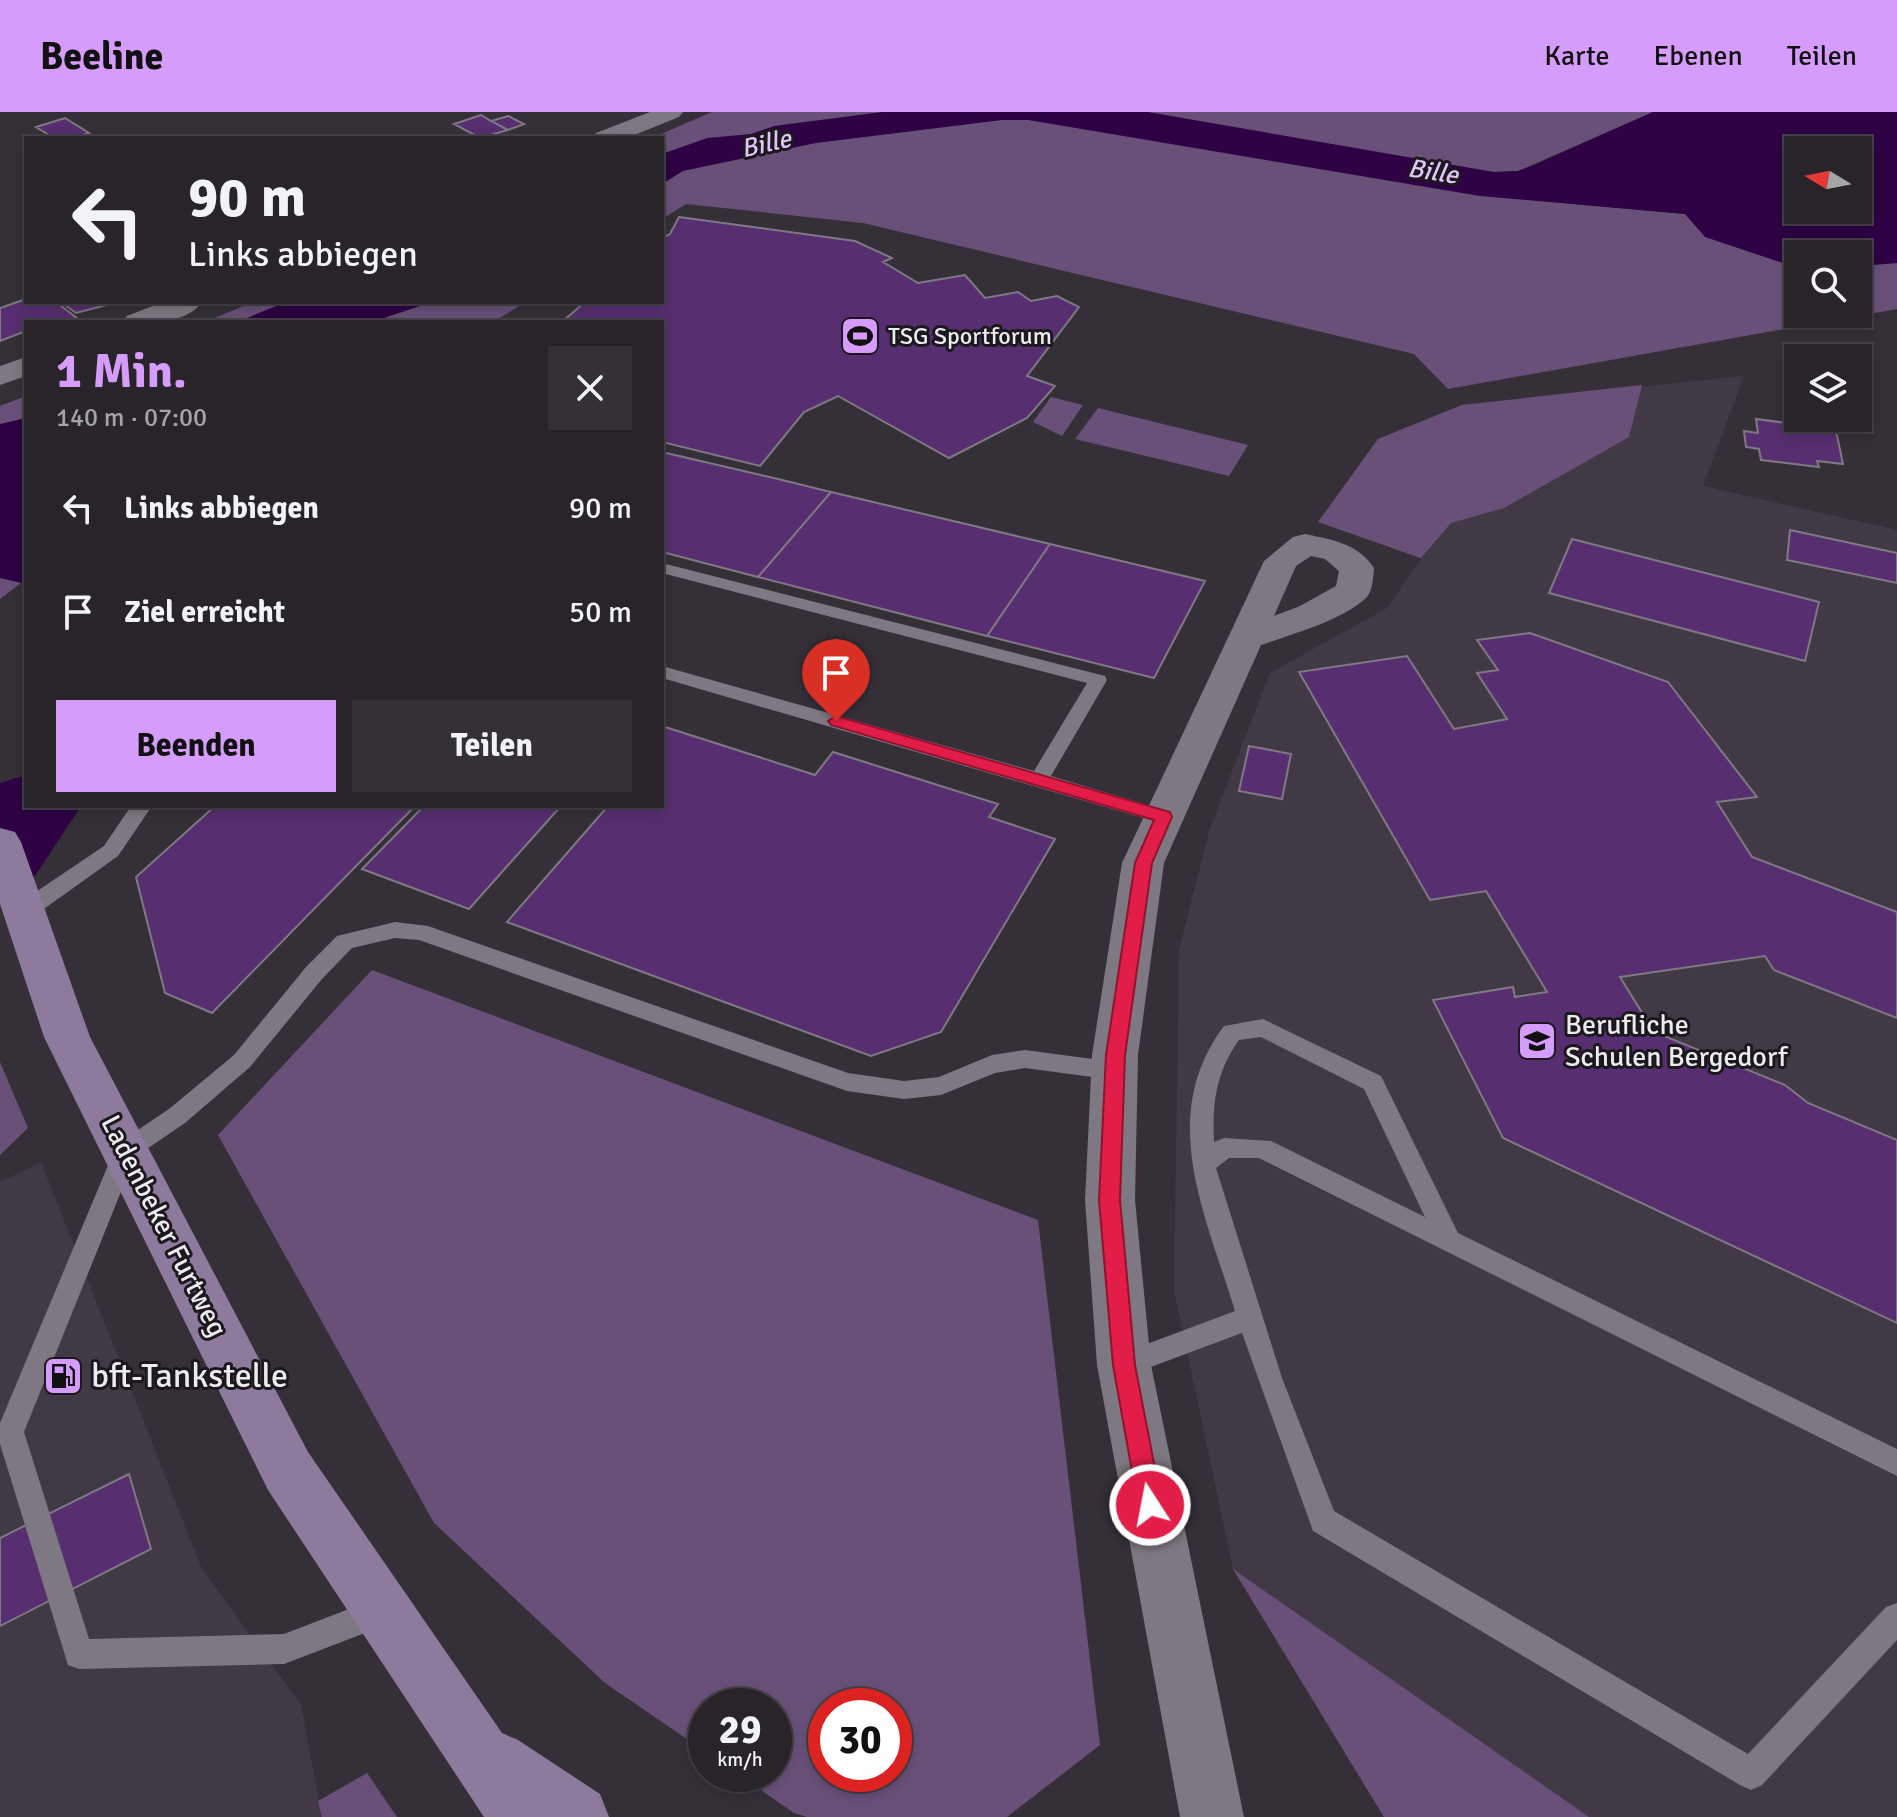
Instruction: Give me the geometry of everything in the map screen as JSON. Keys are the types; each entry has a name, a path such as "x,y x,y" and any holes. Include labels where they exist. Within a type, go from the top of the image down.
{"street":[{"path":"610,136 671,112"},
{"path":"142,320 183,304"},
{"path":"0,376 24,367"},
{"path":"1212,1817 1124,1365 1110,1200 1115,1071 1143,863 1245,638"},
{"name":"Ladenbeker Furtweg","path":"15,880 67,1037 288,1471 522,1817"},
{"name":"Ladenbeker Furtweg","path":"474,1747 577,1817"}],"lane":[{"path":"664,569 1098,680 1039,779"},
{"path":"664,673 1164,817"},
{"path":"15,880 111,851 141,808"},
{"path":"381,1611 284,1649 79,1654 10,1432 126,1151 177,1116 242,1061 314,973 345,942 395,930 420,932 847,1082 904,1090 941,1086 992,1064 1025,1059 1115,1071"},
{"path":"1450,1242 1373,1083 1263,1028 1232,1032 1214,1054 1200,1105 1203,1165 1249,1318 1323,1521 1751,1774 1897,1618"},
{"path":"1203,1165 1224,1148 1262,1148 1897,1463"},
{"path":"1124,1365 1249,1318"}],"shaded area":[{"path":"712,112 1653,112 1518,171 1469,173 1490,196 1685,214 1706,237 1784,263 1784,328 1790,328 1448,389 1414,354 863,223 686,204 664,218 664,136 657,136"},
{"path":"1897,263 1897,309 1872,313 1872,265"},
{"path":"248,304 523,304 496,320 210,320"},
{"name":"Berufliche Schulen Bergedorf","path":"1744,376 1703,486 1897,530 1897,1817 1384,1817 1233,1569 1174,1290 1179,950 1210,828 1270,673 1387,608 1421,559 1318,522 1378,439 1462,405"},
{"path":"1642,385 1629,437 1504,508 1451,523 1421,558 1318,522 1378,439 1462,405"},
{"path":"24,397 24,581 0,599 0,406"},
{"path":"1051,397 1083,405 1062,436 1033,422"},
{"path":"1098,408 1248,445 1229,476 1075,439"},
{"path":"372,970 1038,1220 1100,1745 1007,1817 807,1817 794,1813 764,1792 792,1792 792,1688 688,1688 688,1740 605,1683 434,1523 218,1135"},
{"path":"0,1062 28,1128 0,1155"},
{"name":"bft-Tankstelle","path":"41,1162 202,1569 301,1705 322,1817 0,1817 0,1182"},
{"path":"1233,1569 1589,1817 1384,1817"},
{"path":"367,1773 397,1817 322,1817 318,1801"}],"water":[{"path":"882,112 1148,112 1494,172 1518,171 1534,165 1653,112 1897,112 1897,263 1872,265 1872,240 1784,240 1784,263 1705,237 1685,214 1480,196 1028,120 1002,120 816,143 683,171 664,183 664,153 707,138 751,134 774,126"},
{"path":"281,304 426,304 378,320 242,320"},
{"path":"24,418 24,489 0,490 3,448 17,423"}],"building":[{"path":"481,115 508,130 476,136 454,124"},
{"path":"508,116 524,124 508,130 491,121"},
{"path":"65,118 89,133 51,136 36,127"},
{"name":"TSG Sportforum","path":"679,217 855,241 892,258 883,262 918,283 965,275 985,298 1018,292 1031,301 1057,296 1079,307 1027,376 1055,386 1027,418 949,458 838,396 804,412 760,466 664,442 664,320 564,320 583,304 664,304 664,237 670,234"},
{"path":"24,300 24,304 59,304 78,319 24,320 24,332 0,341 0,308"},
{"path":"64,304 110,304 76,313"},
{"path":"1756,419 1784,423 1784,432 1836,432 1843,464 1817,461 1819,467 1761,460 1759,449 1746,447 1744,431 1758,433"},
{"path":"664,452 831,492 758,577 664,553"},
{"path":"831,492 1050,544 987,636 758,577"},
{"path":"1790,530 1897,553 1897,583 1787,560"},
{"path":"1572,539 1819,602 1805,661 1549,593"},
{"path":"1050,544 1205,581 1154,678 987,636"},
{"path":"1530,633 1668,682 1757,797 1717,802 1752,857 1897,912 1897,1018 1774,970 1765,956 1620,977 1654,1032 1785,1085 1808,1103 1897,1140 1897,1323 1503,1138 1433,1000 1513,987 1515,997 1547,992 1486,891 1430,900 1299,672 1407,656 1454,729 1507,719 1477,673 1498,670 1477,640"},
{"path":"664,727 815,775 833,752 998,804 989,817 1055,839 941,1032 871,1056 507,922 606,808 664,808"},
{"path":"1249,746 1291,754 1282,799 1239,791"},
{"path":"213,808 413,808 212,1013 165,993 136,877"},
{"path":"422,808 559,808 469,909 362,869"},
{"path":"129,1474 151,1549 0,1626 0,1538"}],"waterway":[{"name":"Bille","path":"24,442 5,502 24,554"},
{"name":"Bille","path":"0,852 32,808"}],"place":[{"name":"TSG Sportforum","path":"860,336"},
{"name":"Berufliche Schulen Bergedorf","path":"1537,1041"},
{"name":"bft-Tankstelle","path":"63,1376"}],"route":[{"path":"836,721 1164,817 1143,863 1115,1055 1110,1200 1124,1365 1150,1505"}]}
